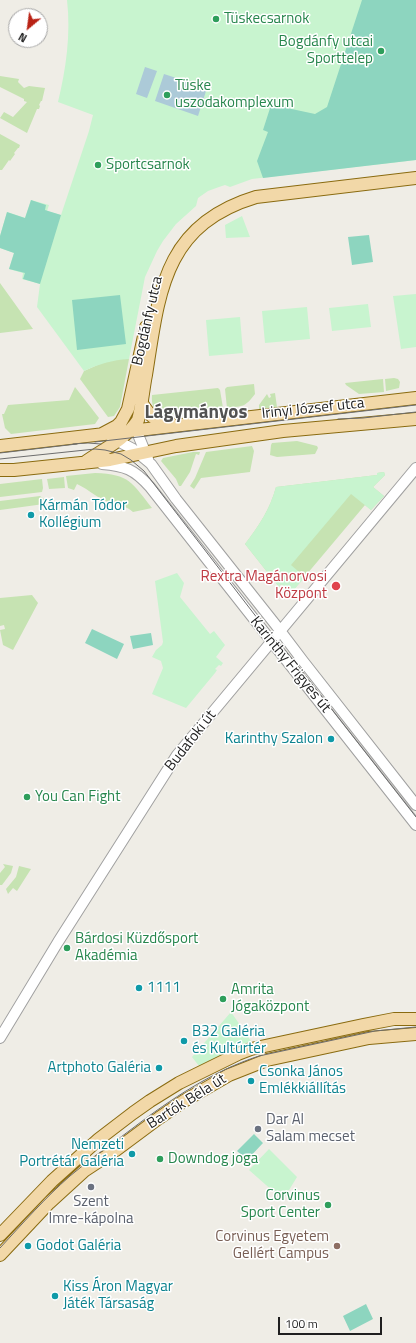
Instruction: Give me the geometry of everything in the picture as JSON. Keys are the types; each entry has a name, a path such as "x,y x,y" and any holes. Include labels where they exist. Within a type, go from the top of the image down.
{"main road":[{"name":"Bogdánfy utca","path":"102,434 117,426 125,416 142,368 164,280 175,256 187,239 200,226 228,207 256,197 415,174"},
{"name":"Bogdánfy utca","path":"135,427 141,402 142,368"},
{"name":"Irinyi József utca","path":"0,446 102,434 135,427 178,425 416,398"},
{"path":"141,402 150,416 156,420 178,425"},
{"name":"Irinyi József utca","path":"0,470 84,463 142,454 207,441 283,431 416,419"},
{"path":"84,463 119,441 135,427"},
{"name":"Bartók Béla út","path":"0,1235 52,1181 127,1118 165,1091 238,1054 264,1046 363,1024 416,1019"},
{"name":"Bartók Béla út","path":"0,1255 50,1203 84,1171 184,1101 229,1075 267,1060 370,1038 416,1034"},
{"path":"229,1075 244,1063 244,1057 238,1054"}],"street":[{"path":"135,427 142,454"},
{"name":"Karinthy Frigyes út","path":"102,434 119,441 142,454 151,464 211,545 281,631 416,805"},
{"name":"Karinthy Frigyes út","path":"84,463 116,465 133,471 139,476 166,506 271,642 416,825"},
{"name":"Budafoki út","path":"0,1038 58,942 183,747 416,468"}],"green space":[{"path":"67,0 416,0 416,160 252,179 230,187 225,185 208,191 198,198 196,206 176,224 157,251 145,277 129,359 117,360 95,366 84,371 37,307 40,284 22,279 23,273 9,269 14,253 0,248 0,236 7,212 25,218 31,200 49,205 47,211 61,215 89,131 93,115 58,102 67,51"},
{"name":"Bogdánfy utcai Sporttelep","path":"362,0 416,0 416,160 263,178 257,161 268,132 263,130 272,102 287,108 315,114 327,107"},
{"path":"0,76 19,79 18,82 24,88 29,86 45,88 39,109 37,109 27,133 0,118 4,112 13,117 27,102 0,87"},
{"path":"0,134 20,145 10,161 9,160 2,170 0,170"},
{"path":"31,200 46,205 45,210 61,215 40,284 23,279 25,273 9,269 14,253 0,248 0,236 7,212 25,218"},
{"path":"242,216 250,237 226,238 225,225"},
{"path":"369,235 373,262 352,265 348,237"},
{"path":"0,283 33,329 0,333"},
{"path":"416,294 416,347 401,349 393,296"},
{"path":"120,295 126,344 77,350 72,300"},
{"path":"368,304 371,327 332,331 329,308"},
{"path":"307,307 310,339 265,343 262,311"},
{"path":"240,317 243,353 209,356 206,320"},
{"path":"119,359 129,359 120,407 114,416 108,417 80,379 84,371 102,363"},
{"path":"383,379 384,392 359,394 345,383"},
{"path":"385,379 398,379 400,382 399,388 386,391"},
{"path":"254,384 255,394 246,404 227,408 225,389 227,387"},
{"path":"75,387 99,418 95,424 11,434 5,428 2,414 4,414 8,405 69,400"},
{"path":"218,388 220,390 223,408 164,415 154,408 152,402 152,395"},
{"path":"275,393 277,407 259,409 259,405 267,394 269,398 271,397 270,394"},
{"path":"297,441 317,446 318,448 315,454 277,457 270,455 272,443"},
{"path":"252,446 254,451 250,472 201,478 194,489 190,486 206,452"},
{"path":"200,452 199,455 196,454 190,472 181,486 179,486 176,479 161,461 163,458"},
{"path":"384,472 385,475 373,487 384,496 371,510 365,505 291,593 281,584 279,587 245,544 264,517 271,503 276,487 377,475 377,473"},
{"path":"384,472 385,475 373,487 384,496 371,510 351,494 291,565 305,577 291,593 281,584 279,587 245,544 264,517 271,503 276,487 377,475 377,473"},
{"path":"95,473 116,475 123,478 140,492 152,508 133,512 126,507 103,500 77,484 74,490 68,488 66,476"},
{"path":"64,477 65,488 49,489 47,479"},
{"path":"42,479 42,492 0,497 0,484"},
{"path":"40,496 44,499 44,504 0,510 0,501"},
{"path":"177,573 184,583 180,597 210,634 214,631 225,645 216,657 223,663 215,669 217,670 215,673 186,708 152,694 163,668 161,661 152,657 163,642 155,581"},
{"path":"32,595 38,603 13,650 3,645 0,630 5,629 4,625 0,626 0,598"},
{"path":"92,629 124,644 117,659 85,643"},
{"path":"151,633 153,645 133,649 130,636"},
{"path":"3,864 13,866 11,873 2,885 0,885 0,873 5,867"},
{"path":"19,866 31,869 17,891 13,888 8,894 6,889 16,877"},
{"path":"231,1012 251,1041 199,1066 192,1057"},
{"path":"254,1134 263,1143 247,1160 237,1151"},
{"path":"269,1149 297,1177 283,1200 249,1170"},
{"path":"366,1304 373,1319 350,1331 343,1316"}],"water":[{"path":"145,67 157,71 147,98 136,94"},
{"path":"164,74 207,88 198,116 155,101"}],"tram line":[{"path":"95,442 416,405"},
{"path":"338,419 363,418 416,412"},
{"path":"73,444 101,444"},
{"path":"0,453 77,444"},
{"path":"0,459 95,449 121,454 144,471 261,623 294,661 416,817"},
{"path":"0,1248 43,1202 78,1170 177,1096 209,1078 242,1062 259,1056 375,1031 416,1027"}],"place":[{"name":"Tüskecsarnok","path":"216,19"},
{"name":"Bogdánfy utcai Sporttelep","path":"381,51"},
{"name":"Tüske uszodakomplexum","path":"167,95"},
{"name":"Sportcsarnok","path":"98,165"},
{"name":"Kármán Tódor Kollégium","path":"31,515"},
{"name":"Rextra Magánorvosi Központ","path":"336,586"},
{"name":"Karinthy Szalon","path":"331,739"},
{"name":"You Can Fight","path":"27,797"},
{"name":"Bárdosi Küzdősport Akadémia","path":"67,948"},
{"name":"1111","path":"139,988"},
{"name":"Amrita Jógaközpont","path":"223,999"},
{"name":"B32 Galéria és Kultúrtér","path":"184,1041"},
{"name":"Artphoto Galéria","path":"159,1068"},
{"name":"Csonka János Emlékkiállítás","path":"251,1081"},
{"name":"Dar Al Salam mecset","path":"258,1129"},
{"name":"Nemzeti Portrétár Galéria","path":"132,1154"},
{"name":"Downdog joga","path":"160,1159"},
{"name":"Szent Imre-kápolna","path":"91,1187"},
{"name":"Corvinus Sport Center","path":"328,1205"},
{"name":"Godot Galéria","path":"28,1246"},
{"name":"Corvinus Egyetem Gellért Campus","path":"337,1246"},
{"name":"Kiss Áron Magyar Játék Társaság","path":"55,1296"}],"district":[{"name":"Lágymányos","path":"196,413"}]}
